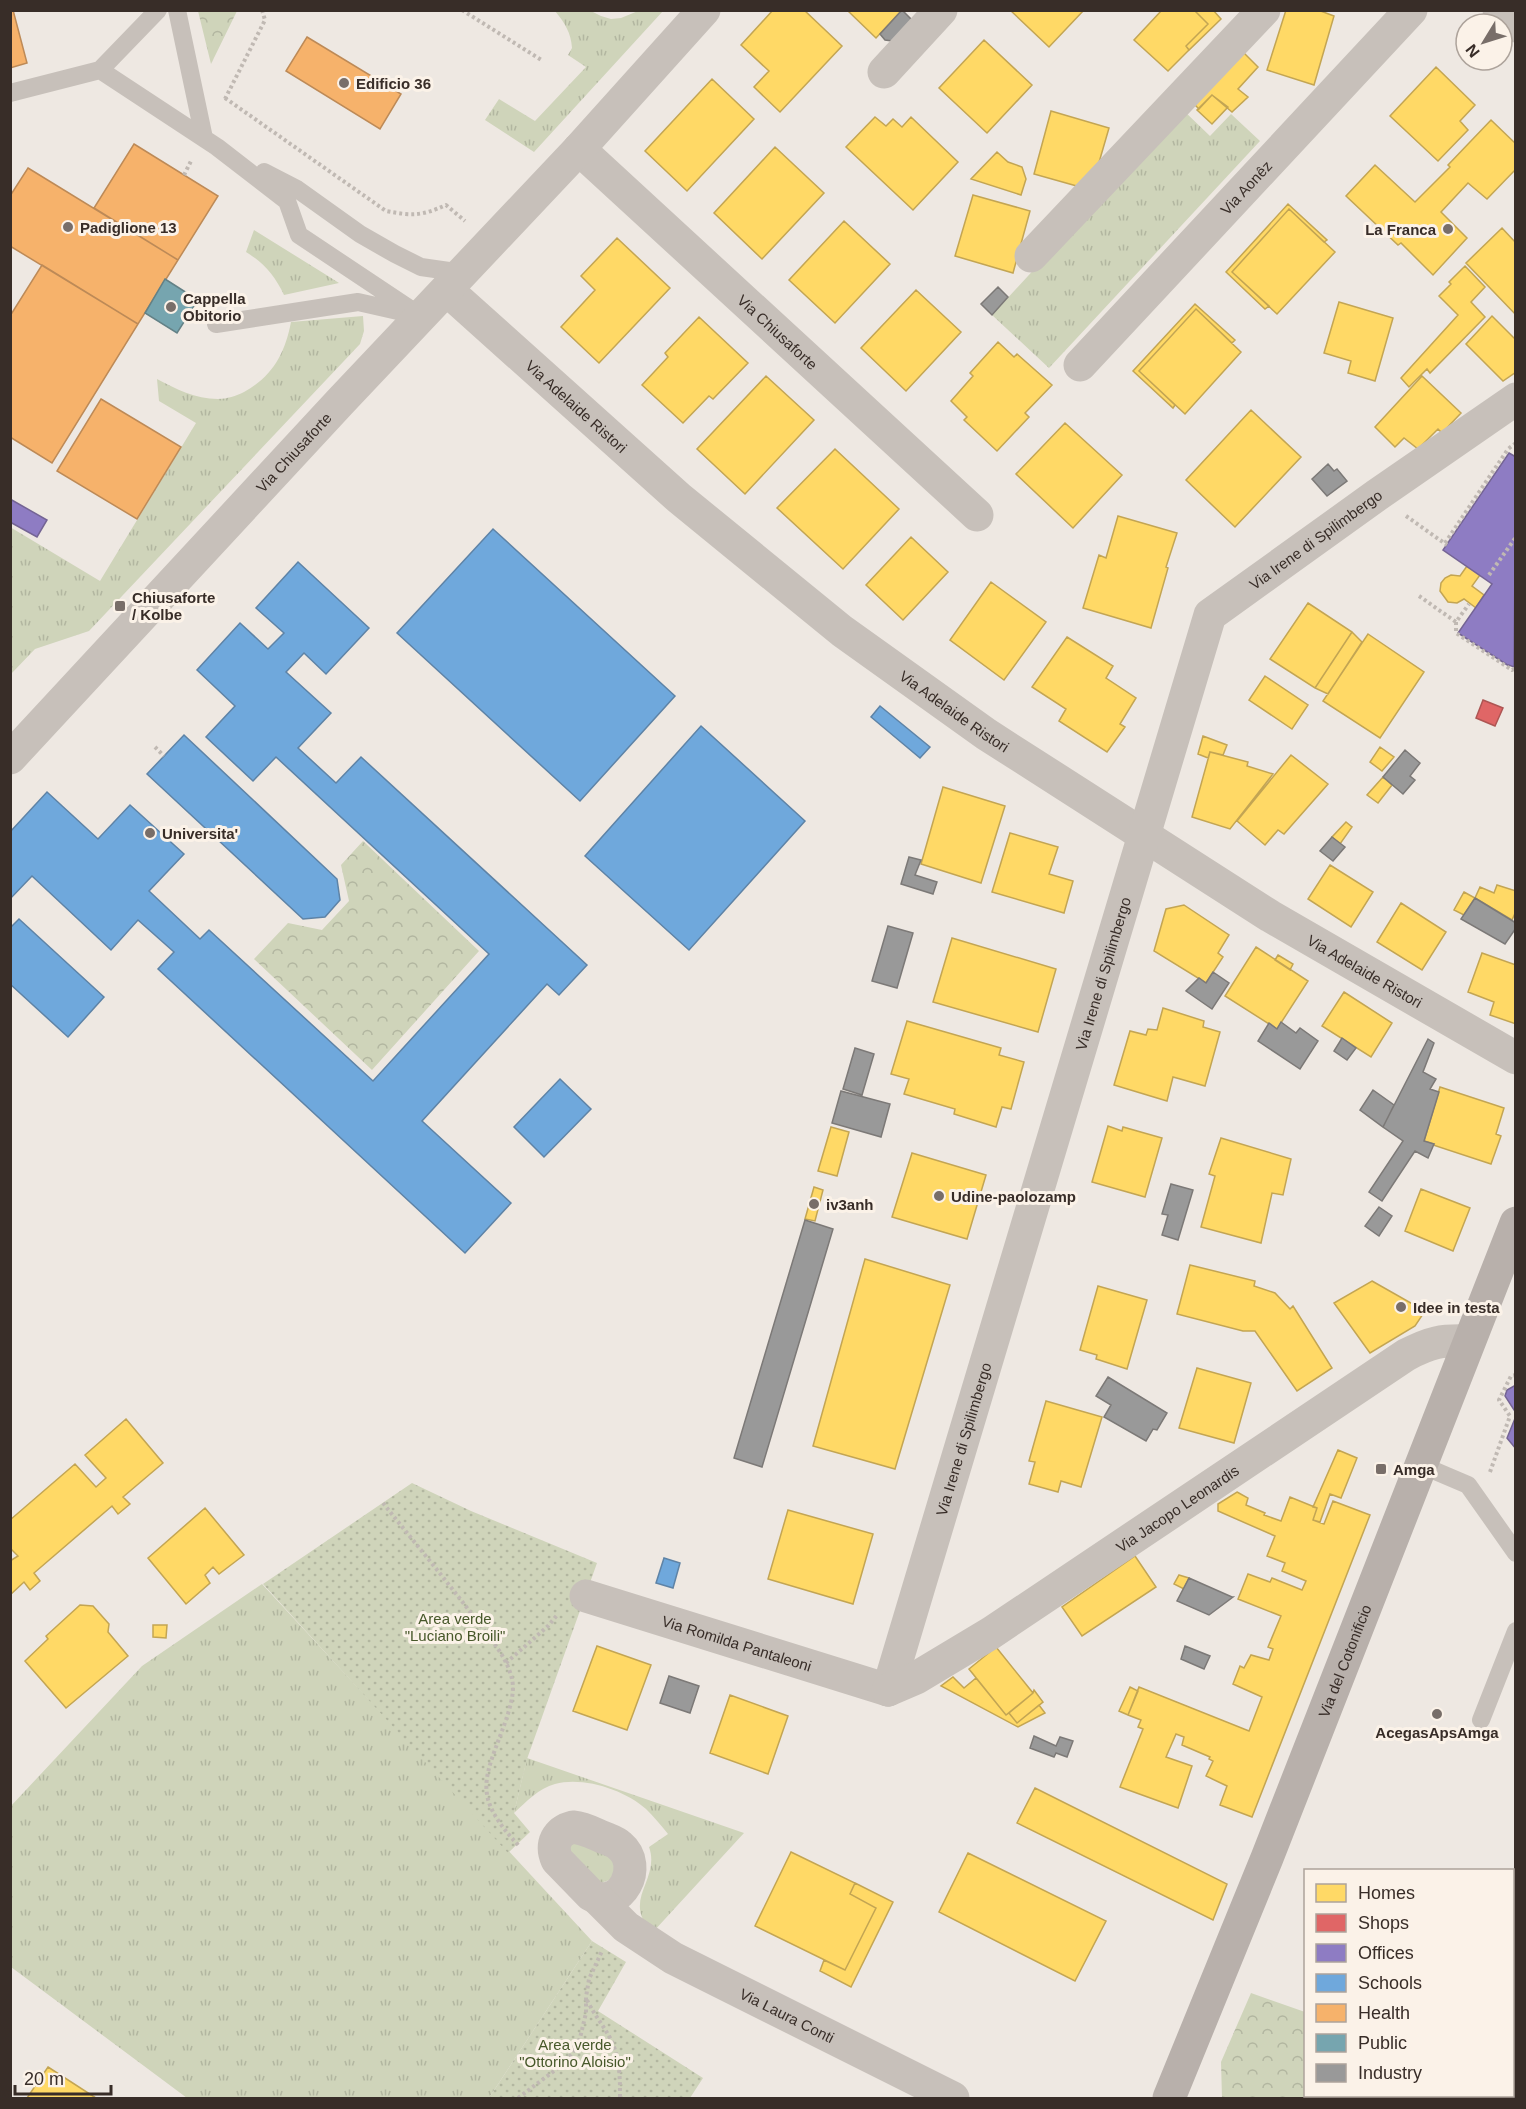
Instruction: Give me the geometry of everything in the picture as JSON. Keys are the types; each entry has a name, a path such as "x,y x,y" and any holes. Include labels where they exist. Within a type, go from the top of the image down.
{"main road":[{"name":"Via del Cotonificio","path":"1169,2098 1262,1869 1515,1223"}],"street":[{"name":"Via Chiusaforte","path":"10,758 340,402 579,149 704,10"},
{"path":"884,72 941,10"},
{"path":"1031,256 1264,10"},
{"name":"Via Aonêz","path":"1080,365 1411,10"},
{"path":"1498,10 1515,26"},
{"name":"Via Chiusaforte","path":"579,149 977,515"},
{"name":"Via Adelaide Ristori","path":"455,282 679,498 842,631 986,734 1270,916 1515,1058"},
{"name":"Via Irene di Spilimbergo","path":"888,1690 1210,615 1515,399"},
{"name":"Via Jacopo Leonardis","path":"888,1690 916,1678 990,1633 1406,1355 1441,1340 1469,1341"},
{"name":"Via Romilda Pantaleoni","path":"586,1596 888,1690"},
{"name":"Via Laura Conti","path":"611,1893 615,1938 673,1958 953,2098"}],"lane":[{"path":"10,93 100,70 158,10"},
{"path":"177,10 206,146"},
{"path":"100,70 287,201 299,235 422,317"},
{"path":"206,146 297,189 360,234 395,254 455,282"},
{"path":"216,324 358,302 422,317"},
{"path":"1421,1465 1468,1485 1515,1553"},
{"path":"1481,1720 1515,1631"}],"path":[{"path":"221,107 265,20 262,10"},
{"path":"462,10 543,61"},
{"path":"225,98 386,211 408,215 428,213 446,205 465,221"},
{"path":"184,175 206,146"},
{"path":"1377,495 1446,544 1508,449 1515,443"},
{"path":"1489,575 1515,537"},
{"path":"1419,596 1456,622"},
{"path":"1469,604 1456,622 1456,633 1512,670 1515,668"},
{"path":"155,747 164,756"},
{"path":"1480,1502 1510,1416 1499,1400 1511,1376 1515,1374"},
{"path":"383,1503 460,1599 506,1663 512,1680 513,1693 489,1763 486,1797 500,1822 528,1855"},
{"path":"506,1663 548,1626"},
{"path":"518,2098 558,2068 572,2054 586,2013 589,1979 615,1938"},
{"path":"586,1997 611,2040 618,2059 621,2076 620,2098"}],"green space":[{"path":"198,11 237,11 211,64"},
{"path":"555,11 591,11 611,19 621,18 638,11 663,11 534,152 485,120 499,99 535,121 586,67 568,55 572,48 569,33"},
{"path":"1182,109 1210,136 1231,114 1260,141 1049,368 992,315"},
{"path":"254,230 339,283 284,295 268,270 246,252"},
{"path":"363,316 364,331 360,344 89,631 35,649 11,674 10,527 100,581 196,423 159,401 157,379 179,390 201,397 218,399 231,397 254,386 270,371 281,354 291,322"},
{"path":"363,841 479,951 372,1070 254,959 288,923 322,930 349,901 341,865"},
{"name":"Area verde \"Luciano Broili\"","path":"412,1483 471,1511 597,1563 527,1759 514,1813 530,1832 508,1853 263,1584"},
{"path":"262,1584 592,1941 489,2098 187,2098 11,1967 10,1807 142,1666"},
{"path":"527,1758 744,1833 653,1932 644,1921 640,1910 640,1900 650,1870 649,1847 668,1834 637,1802 603,1786 591,1783 566,1782 549,1786 533,1796 514,1813"},
{"path":"568,1841 614,1856 615,1878 598,1884 566,1846"},
{"name":"Area verde \"Ottorino Aloisio\"","path":"592,1941 626,1962 598,2011 703,2078 690,2098 489,2098"},
{"path":"1251,1993 1304,2012 1304,2097 1448,2097 1222,2098 1221,2062"}],"building: Homes":[{"path":"773,10 804,10 842,46 780,112 754,87 769,71 741,45"},
{"path":"847,10 902,10 876,38"},
{"path":"1010,10 1084,10 1049,47"},
{"path":"1162,10 1194,10 1208,24 1186,46 1189,50 1168,71 1134,40"},
{"path":"1194,10 1213,10 1221,19 1189,50 1186,46 1208,24"},
{"path":"1286,10 1318,10 1334,16 1314,85 1267,70"},
{"path":"984,40 1032,85 987,133 939,88"},
{"path":"1241,50 1258,67 1238,89 1248,97 1232,112 1212,95 1199,109 1192,102"},
{"path":"1436,67 1475,105 1460,121 1468,130 1438,161 1390,116"},
{"path":"712,79 754,119 687,191 645,151"},
{"path":"1212,95 1228,107 1212,124 1197,110"},
{"path":"1051,111 1109,128 1091,190 1034,174"},
{"path":"875,117 886,126 893,119 902,127 911,117 958,162 913,210 846,147"},
{"path":"1491,120 1516,144 1516,169 1487,199 1468,183 1441,212 1467,238 1433,275 1401,243 1398,245 1346,196 1375,165 1415,202 1450,167 1448,165"},
{"path":"775,147 824,193 762,259 714,213"},
{"path":"997,152 1008,162 1022,167 1026,179 1021,195 971,179"},
{"path":"973,195 1030,211 1013,273 955,256"},
{"path":"1288,204 1327,240 1324,242 1289,209 1232,272 1269,306 1265,309 1226,272"},
{"path":"1289,209 1335,252 1277,314 1232,272"},
{"path":"844,221 890,264 835,323 789,280"},
{"path":"1502,228 1516,243 1516,315 1466,263"},
{"path":"617,238 670,288 599,363 561,327 595,290 581,276"},
{"path":"1465,266 1485,287 1471,302 1485,317 1430,373 1427,369 1409,387 1401,378 1458,315 1439,296"},
{"path":"916,290 961,332 906,391 861,348"},
{"path":"1339,302 1393,318 1375,381 1348,373 1351,361 1324,353"},
{"path":"1195,304 1235,340 1232,343 1196,309 1139,371 1175,405 1173,408 1133,371"},
{"path":"1196,309 1241,352 1185,414 1139,371"},
{"path":"1492,316 1516,340 1516,372 1503,381 1466,344"},
{"path":"699,317 748,363 713,399 709,396 683,423 642,385 668,357 665,353"},
{"path":"998,342 1014,357 1017,354 1052,385 1025,413 1029,417 997,451 964,420 967,417 951,401 973,376 970,373"},
{"path":"766,376 814,420 745,494 697,449"},
{"path":"1422,376 1461,413 1442,433 1438,429 1418,449 1404,438 1395,447 1375,427"},
{"path":"1251,410 1301,457 1235,527 1186,480"},
{"path":"1065,423 1122,475 1073,528 1016,474"},
{"path":"835,449 899,509 843,569 777,508"},
{"path":"1118,516 1177,533 1151,628 1083,608 1099,555 1106,558"},
{"path":"911,537 948,572 903,620 866,585"},
{"path":"1467,566 1480,575 1472,586 1484,595 1476,608 1464,599 1457,603 1448,602 1440,591 1441,583 1445,578 1451,575 1460,576"},
{"path":"991,582 1046,622 1004,680 950,640"},
{"path":"1308,603 1352,632 1315,688 1270,659"},
{"path":"1352,632 1362,642 1328,694 1315,688"},
{"path":"1368,634 1424,672 1380,738 1323,701"},
{"path":"1067,637 1113,666 1106,678 1136,698 1120,724 1125,727 1107,752 1059,721 1066,709 1032,687"},
{"path":"1265,676 1308,705 1292,729 1249,700"},
{"path":"1203,736 1227,745 1223,755 1210,752 1208,758 1198,754"},
{"path":"1380,747 1394,757 1382,771 1370,762"},
{"path":"1210,752 1248,762 1247,766 1273,774 1230,829 1192,817"},
{"path":"1291,755 1328,784 1284,834 1278,830 1265,845 1237,821"},
{"path":"1383,777 1392,785 1378,803 1367,795"},
{"path":"943,787 1005,806 981,883 921,864"},
{"path":"1346,822 1352,827 1340,844 1332,837"},
{"path":"1010,833 1058,847 1049,874 1073,881 1064,913 992,892"},
{"path":"1330,865 1373,892 1351,927 1308,899"},
{"path":"1497,885 1516,891 1516,911 1512,920 1475,898 1480,887 1494,893"},
{"path":"1464,892 1475,898 1464,915 1454,910"},
{"path":"1401,903 1446,932 1422,970 1377,942"},
{"path":"1184,905 1229,935 1218,953 1223,957 1206,983 1154,951 1166,909"},
{"path":"952,938 1056,969 1038,1032 933,1002"},
{"path":"1256,947 1308,981 1277,1029 1225,996"},
{"path":"1482,953 1516,965 1516,1024 1490,1015 1494,1002 1468,992"},
{"path":"1278,955 1293,964 1290,970 1275,960"},
{"path":"1344,992 1392,1023 1371,1057 1322,1026"},
{"path":"1163,1008 1204,1021 1203,1027 1220,1032 1205,1086 1173,1077 1167,1101 1114,1085 1130,1031 1146,1035 1148,1029 1157,1030"},
{"path":"907,1021 1001,1048 999,1055 1024,1062 1011,1109 1002,1107 996,1127 954,1114 955,1109 904,1094 909,1079 891,1074"},
{"path":"1440,1087 1504,1108 1496,1134 1501,1136 1491,1164 1424,1141"},
{"path":"1108,1126 1122,1131 1123,1127 1162,1138 1145,1197 1092,1182"},
{"path":"831,1127 849,1132 837,1176 818,1171"},
{"path":"1221,1138 1291,1159 1283,1195 1272,1193 1261,1243 1201,1227 1215,1176 1209,1174"},
{"name":"Udine-paolozamp","path":"912,1153 986,1175 967,1239 892,1217"},
{"name":"iv3anh","path":"814,1187 823,1190 815,1221 805,1219"},
{"path":"1421,1189 1470,1208 1453,1251 1405,1231"},
{"path":"865,1259 950,1285 895,1469 813,1446"},
{"path":"1190,1265 1255,1281 1254,1286 1275,1293 1290,1309 1293,1306 1332,1368 1297,1391 1255,1331 1243,1331 1177,1314"},
{"path":"1372,1281 1425,1311 1415,1326 1370,1353 1334,1303"},
{"path":"1098,1286 1147,1300 1127,1369 1096,1359 1097,1355 1080,1350"},
{"path":"1197,1368 1251,1383 1234,1443 1179,1428"},
{"path":"1046,1401 1102,1417 1081,1487 1061,1481 1058,1492 1029,1484 1035,1462 1029,1461"},
{"path":"126,1419 163,1463 123,1497 130,1504 118,1514 112,1506 34,1573 40,1581 30,1590 24,1582 10,1595 10,1561 18,1556 10,1548 10,1520 75,1464 96,1487 106,1478 85,1455"},
{"path":"1338,1450 1357,1458 1341,1498 1330,1494 1320,1522 1313,1520 1317,1508 1313,1507"},
{"path":"1237,1492 1248,1498 1246,1505 1281,1521 1290,1497 1317,1508 1313,1520 1324,1524 1333,1501 1370,1515 1252,1817 1220,1805 1227,1786 1206,1776 1213,1761 1209,1759 1210,1757 1182,1745 1184,1737 1176,1734 1166,1757 1192,1766 1178,1808 1120,1787 1143,1729 1138,1727 1141,1720 1128,1715 1139,1687 1249,1731 1262,1697 1233,1684 1240,1666 1244,1668 1251,1655 1269,1660 1273,1649 1268,1647 1281,1616 1238,1599 1248,1574 1270,1582 1272,1578 1302,1590 1306,1581 1282,1571 1285,1563 1267,1556 1275,1536 1218,1511 1218,1504"},
{"path":"205,1508 244,1555 219,1574 213,1567 205,1575 210,1583 186,1604 148,1558"},
{"path":"788,1510 873,1534 853,1604 768,1579"},
{"path":"1135,1556 1156,1587 1082,1636 1062,1607"},
{"path":"1179,1575 1189,1578 1184,1589 1174,1584"},
{"path":"80,1605 93,1606 109,1624 108,1632 128,1656 66,1708 25,1661 48,1639 46,1636"},
{"path":"153,1625 167,1625 166,1638 153,1637"},
{"path":"597,1646 651,1665 627,1730 573,1711"},
{"path":"996,1647 1033,1693 1006,1715 969,1669"},
{"path":"953,1677 964,1688 976,1678 1006,1715 1009,1713 1017,1723 1039,1705 1045,1713 1018,1727 941,1686"},
{"path":"1130,1687 1138,1691 1128,1715 1119,1711"},
{"path":"1034,1690 1043,1702 1017,1723 1009,1713"},
{"path":"730,1695 788,1716 768,1774 710,1753"},
{"path":"1035,1788 1227,1884 1213,1920 1017,1823"},
{"path":"791,1852 855,1883 850,1894 876,1908 845,1970 755,1926"},
{"path":"968,1853 1106,1921 1075,1981 939,1912"},
{"path":"855,1883 893,1902 851,1987 820,1971 824,1960 845,1970 876,1908 850,1894"},
{"path":"48,2067 96,2098 27,2098"}],"building: Shops":[{"path":"1483,700 1503,708 1495,726 1476,718"}],"building: Offices":[{"path":"1509,453 1516,457 1514,667 1458,633 1492,584 1443,550"},
{"path":"10,499 47,520 37,537 10,522"},
{"path":"1516,1386 1516,1413 1505,1396 1507,1390"},
{"path":"1516,1416 1516,1449 1507,1438"}],"building: Schools":[{"path":"493,529 675,696 580,801 397,633"},
{"path":"298,562 369,628 326,674 304,653 286,672 331,713 298,748 336,783 361,757 587,965 559,995 547,984 422,1121 511,1203 465,1253 158,969 174,952 138,920 111,950 32,876 10,899 10,832 47,792 98,839 130,805 184,854 149,891 200,939 209,930 373,1081 489,954 276,757 253,781 206,737 235,706 197,670 240,623 268,649 284,633 256,608"},
{"path":"880,706 930,747 920,758 871,717"},
{"path":"701,726 805,821 689,950 585,856"},
{"path":"184,735 337,879 340,900 325,917 303,919 147,774"},
{"path":"19,919 104,997 68,1037 10,984 10,928"},
{"path":"560,1079 591,1109 544,1157 514,1127"},
{"path":"664,1558 680,1563 673,1588 656,1583"}],"building: Health":[{"path":"10,10 13,10 27,63 10,68"},
{"name":"Edificio 36","path":"307,37 401,94 380,129 286,71"},
{"path":"134,144 218,196 178,260 94,208"},
{"name":"Padiglione 13","path":"28,168 178,260 138,324 10,246 10,196"},
{"path":"42,265 138,324 52,463 10,437 10,316"},
{"path":"101,399 181,447 137,519 57,471"}],"building: Public":[{"name":"Cappella Obitorio","path":"165,279 198,300 177,333 145,313"}],"building: Industry":[{"path":"902,10 917,25 900,42 885,40 880,34"},
{"path":"998,287 1008,297 992,315 981,304"},
{"path":"1328,464 1334,471 1337,469 1347,481 1327,496 1312,479"},
{"path":"1405,750 1420,763 1410,776 1415,780 1403,794 1383,777"},
{"path":"1332,837 1345,847 1333,861 1320,851"},
{"path":"909,857 921,860 915,875 937,882 933,894 901,884"},
{"path":"1475,898 1516,923 1516,928 1505,944 1461,919"},
{"path":"888,926 913,933 897,988 872,981"},
{"path":"1213,972 1229,983 1212,1009 1186,991 1199,978 1206,983"},
{"path":"1281,1022 1296,1033 1300,1028 1318,1041 1300,1069 1258,1041 1269,1023 1277,1029"},
{"path":"1342,1038 1356,1048 1347,1060 1334,1051"},
{"path":"1428,1039 1434,1043 1423,1072 1436,1079 1430,1089 1439,1092 1424,1141 1434,1144 1428,1158 1415,1151 1382,1201 1369,1192 1403,1141 1383,1127"},
{"path":"855,1048 874,1054 862,1095 843,1089"},
{"path":"1373,1090 1394,1105 1383,1127 1360,1110"},
{"path":"841,1091 890,1104 881,1137 832,1123"},
{"path":"1171,1184 1193,1190 1178,1240 1162,1235 1168,1215 1162,1214"},
{"path":"1379,1207 1392,1216 1379,1236 1365,1226"},
{"path":"805,1220 833,1229 762,1467 734,1458"},
{"path":"1108,1377 1167,1413 1157,1430 1153,1429 1146,1441 1104,1417 1111,1405 1096,1396"},
{"path":"1189,1578 1233,1597 1209,1615 1177,1601"},
{"path":"1185,1646 1210,1656 1204,1669 1181,1659"},
{"path":"669,1676 699,1686 690,1713 660,1703"},
{"path":"1034,1736 1056,1746 1060,1737 1073,1741 1067,1757 1056,1753 1054,1757 1030,1748"},
{"path":"1516,1982 1516,2018 1514,2017"}],"place":[{"name":"Edificio 36","path":"344,83"},
{"name":"Padiglione 13","path":"68,227"},
{"name":"La Franca","path":"1448,229"},
{"name":"Cappella Obitorio","path":"171,307"},
{"name":"Chiusaforte / Kolbe","path":"120,606"},
{"name":"Universita'","path":"150,833"},
{"name":"Udine-paolozamp","path":"939,1196"},
{"name":"iv3anh","path":"814,1204"},
{"name":"Idee in testa","path":"1401,1307"},
{"name":"Amga","path":"1381,1469"},
{"name":"AcegasApsAmga","path":"1437,1714"}]}
